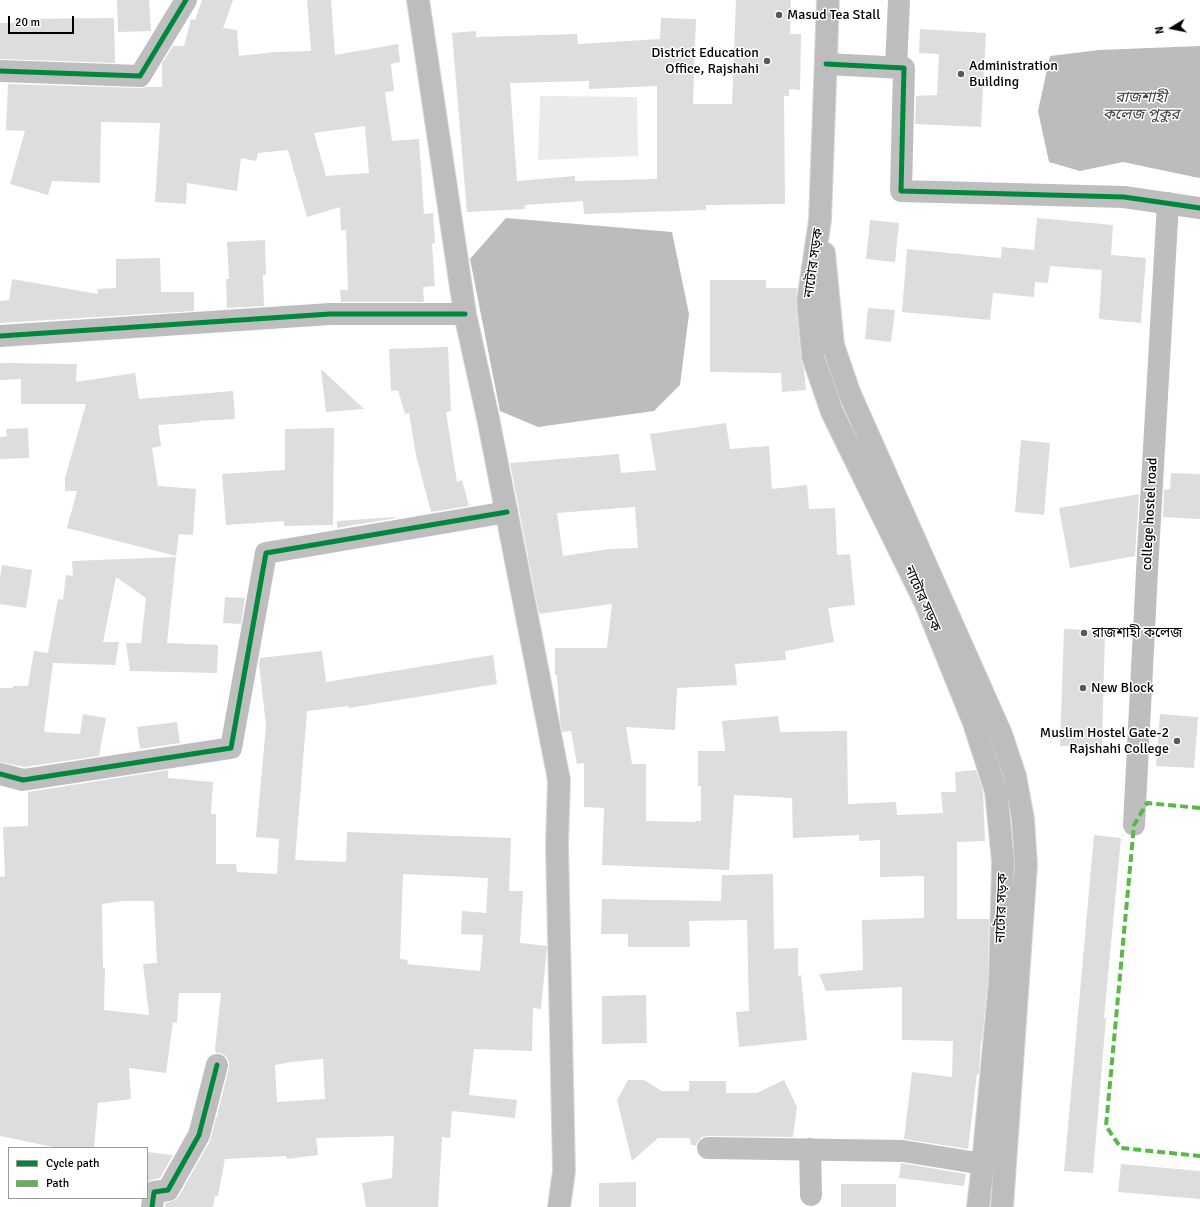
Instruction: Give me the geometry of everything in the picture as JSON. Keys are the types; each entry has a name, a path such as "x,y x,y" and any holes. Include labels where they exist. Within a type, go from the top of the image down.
{"main road":[{"path":"418,0 465,314 488,418 560,780 558,845 564,1171 559,1207"},
{"name":"নাটোর সড়ক","path":"828,0 820,220 808,301 813,357 832,412 926,604 974,723 996,791 1003,862 1000,974 978,1207"},
{"path":"820,220 833,345 849,392 1001,734 1015,776 1023,819 1026,865 1002,1207"}],"street":[{"path":"0,71 140,76 186,0"},
{"path":"896,68 899,0"},
{"path":"826,64 904,68 901,192 1124,197 1200,208"},
{"name":"college hostel road","path":"1134,825 1168,203"},
{"path":"0,336 330,314 465,314"},
{"path":"0,774 23,780 231,748 266,553 507,512"},
{"path":"152,1207 154,1192 168,1190 199,1135 217,1065"},
{"path":"708,1148 903,1151 983,1164"},
{"path":"810,1149 811,1195"}],"shaded area":[{"path":"540,96 637,97 638,156 538,160"}],"water":[{"name":"রাজশাহী কলেজ পুকুর","path":"1200,46 1199,178 1123,162 1080,171 1049,162 1038,111 1050,56 1099,50"},
{"path":"506,218 672,232 689,314 680,385 654,411 538,427 500,411 470,259"}],"building":[{"path":"117,0 149,0 151,31 118,32"},
{"path":"202,0 233,0 223,28 237,30 239,56 276,52 311,51 307,0 331,0 335,55 398,44 400,62 391,64 394,91 385,92 392,141 419,139 424,214 433,213 435,243 432,244 435,286 423,287 424,302 341,302 340,290 348,290 346,230 341,230 340,207 307,217 288,150 258,153 256,161 241,158 237,191 187,183 186,204 155,202 160,123 101,122 100,183 52,181 48,195 10,184 25,131 6,130 8,84 140,88 162,87 162,63 173,46 184,46 191,19 195,20","holes":["365,126 369,173 326,176 314,133"]},
{"path":"736,0 791,0 790,34 801,34 800,90 789,89 789,96 784,96 785,204 706,205 706,210 584,214 583,201 525,205 525,209 467,212 452,33 476,31 476,37 577,34 578,44 660,39 661,18 696,19 693,104 732,104","holes":["589,81 589,89 657,86 657,179 575,181 575,176 517,181 510,83"]},
{"path":"114,18 115,63 0,59 0,23 14,23 14,19"},
{"name":"Administration Building","path":"920,29 986,33 981,127 915,124 916,96 937,95 939,54 919,53"},
{"path":"1037,218 1113,225 1111,255 1146,258 1141,323 1099,319 1102,270 1050,266 1048,283 1035,282 1034,297 993,293 990,320 902,312 907,249 1001,258 1002,247 1034,250"},
{"path":"870,220 899,223 895,262 866,259"},
{"path":"265,240 266,275 263,275 264,306 227,308 226,279 229,279 227,242"},
{"path":"160,258 161,292 194,292 194,311 0,323 0,301 9,300 12,279 98,294 97,289 116,288 116,259"},
{"path":"710,280 766,280 766,288 797,288 796,302 801,358 806,390 782,392 781,373 710,372"},
{"path":"868,308 895,310 891,342 865,339"},
{"path":"448,347 451,411 446,412 457,482 462,480 469,506 431,512 416,455 409,413 405,414 398,390 391,391 389,349"},
{"path":"0,363 77,364 76,382 135,373 139,399 233,391 235,419 158,425 161,446 152,448 158,486 196,489 193,535 179,534 176,556 67,528 77,491 65,491 65,478 86,404 21,404 21,379 0,380"},
{"path":"321,369 364,409 326,412"},
{"path":"726,423 730,449 769,446 772,489 807,485 809,509 835,508 837,555 850,554 855,605 828,608 834,642 785,651 786,660 735,664 737,685 677,688 675,730 626,727 632,764 646,764 646,821 701,821 701,786 698,786 698,751 725,751 722,721 778,716 780,732 847,731 848,804 896,802 897,815 943,813 941,792 956,792 955,772 976,770 983,791 985,841 957,842 957,919 989,919 988,980 979,1074 977,1074 968,1149 904,1139 912,1072 952,1077 953,1041 902,1040 902,987 826,991 819,974 863,970 862,920 924,918 924,876 880,877 880,840 859,841 859,835 793,838 792,798 734,795 729,870 602,865 604,808 584,807 584,763 577,764 571,731 562,732 557,675 555,675 555,648 607,648 612,604 539,614 510,463 619,454 621,473 656,470 650,434","holes":["635,507 638,548 609,549 563,556 557,513"]},
{"path":"28,428 29,458 0,459 0,437 7,436 6,429"},
{"path":"334,428 333,525 284,526 284,521 226,525 222,474 285,470 285,429"},
{"path":"1021,440 1050,443 1044,515 1015,512"},
{"path":"1171,473 1200,474 1200,519 1163,517 1164,490 1170,489"},
{"path":"1139,494 1135,556 1070,568 1059,508"},
{"path":"396,518 337,528 337,521"},
{"path":"176,557 167,643 218,645 217,673 130,671 126,643 141,643 146,598 116,577 103,642 119,642 115,665 53,663 44,732 80,734 83,714 106,718 99,756 24,767 0,762 0,688 28,686 34,651 48,653 58,599 63,600 66,575 73,576 72,561"},
{"path":"2,565 32,570 26,608 0,604 0,578"},
{"path":"225,597 245,598 241,624 223,623"},
{"name":"New Block","path":"1064,629 1105,631 1102,746 1060,746"},
{"path":"322,651 326,682 493,655 497,684 349,708 348,706 307,711 295,860 346,862 347,832 511,838 509,891 523,891 520,943 547,946 541,1009 533,1008 532,1051 474,1049 469,1095 517,1100 515,1118 452,1111 450,1138 442,1137 438,1207 366,1207 362,1183 392,1178 394,1136 316,1138 318,1155 287,1159 286,1156 225,1159 218,1196 215,1196 213,1207 165,1207 165,1203 175,1200 179,1196 210,1141 216,1117 218,1117 217,1115 229,1068 229,1062 226,1056 216,1053 215,1049 221,993 179,993 177,1023 173,1022 166,1073 129,1068 131,1099 98,1103 94,1147 53,1147 0,1136 0,877 5,876 3,827 28,826 28,792 168,770 168,778 213,782 211,814 216,814 216,864 236,864 237,872 277,874 279,839 256,837 266,725 259,664 260,658","holes":["403,874 488,878 486,913 462,911 461,934 483,935 480,971 407,964 408,960 400,959","123,901 154,901 157,963 143,964 149,1015 104,1010 105,968 103,968 102,904","323,1059 325,1099 277,1102 275,1065"]},
{"name":"Muslim Hostel Gate-2 Rajshahi College","path":"1160,714 1198,717 1194,768 1156,766"},
{"path":"177,722 180,743 140,749 137,727"},
{"path":"1094,835 1121,838 1104,1018 1106,1018 1093,1173 1064,1171"},
{"path":"773,874 774,949 798,948 798,976 801,975 807,1040 739,1047 736,1012 749,1011 747,920 689,921 690,947 628,947 628,934 601,934 602,899 721,901 722,875"},
{"path":"646,995 647,1043 602,1044 602,996"},
{"path":"628,1080 644,1080 662,1091 689,1091 689,1081 726,1081 726,1093 757,1093 784,1080 797,1107 793,1137 708,1136 702,1137 696,1146 691,1145 690,1138 658,1138 632,1161 617,1100"},
{"path":"148,1152 173,1155 160,1178 148,1182"},
{"path":"901,1163 966,1174 964,1186 899,1178"},
{"path":"1121,1164 1200,1171 1200,1199 1118,1192"},
{"path":"636,1182 636,1207 599,1207 599,1183"},
{"path":"841,1184 896,1184 896,1207 841,1207"}],"marked path":[{"path":"1200,808 1147,803 1134,825 1106,1126 1121,1148 1200,1156"}],"cycle path":[{"path":"0,71 140,76 186,0"},
{"path":"826,64 904,68 901,191 1124,197 1200,208"},
{"path":"0,336 330,314 465,314"},
{"path":"0,774 23,780 231,748 266,553 507,512"},
{"path":"152,1207 154,1192 168,1190 199,1135 217,1065"}],"place":[{"name":"Masud Tea Stall","path":"779,15"},
{"name":"District Education Office, Rajshahi","path":"767,61"},
{"name":"Administration Building","path":"961,74"},
{"name":"রাজশাহী কলেজ","path":"1084,633"},
{"name":"New Block","path":"1083,688"},
{"name":"Muslim Hostel Gate-2 Rajshahi College","path":"1177,741"}]}
